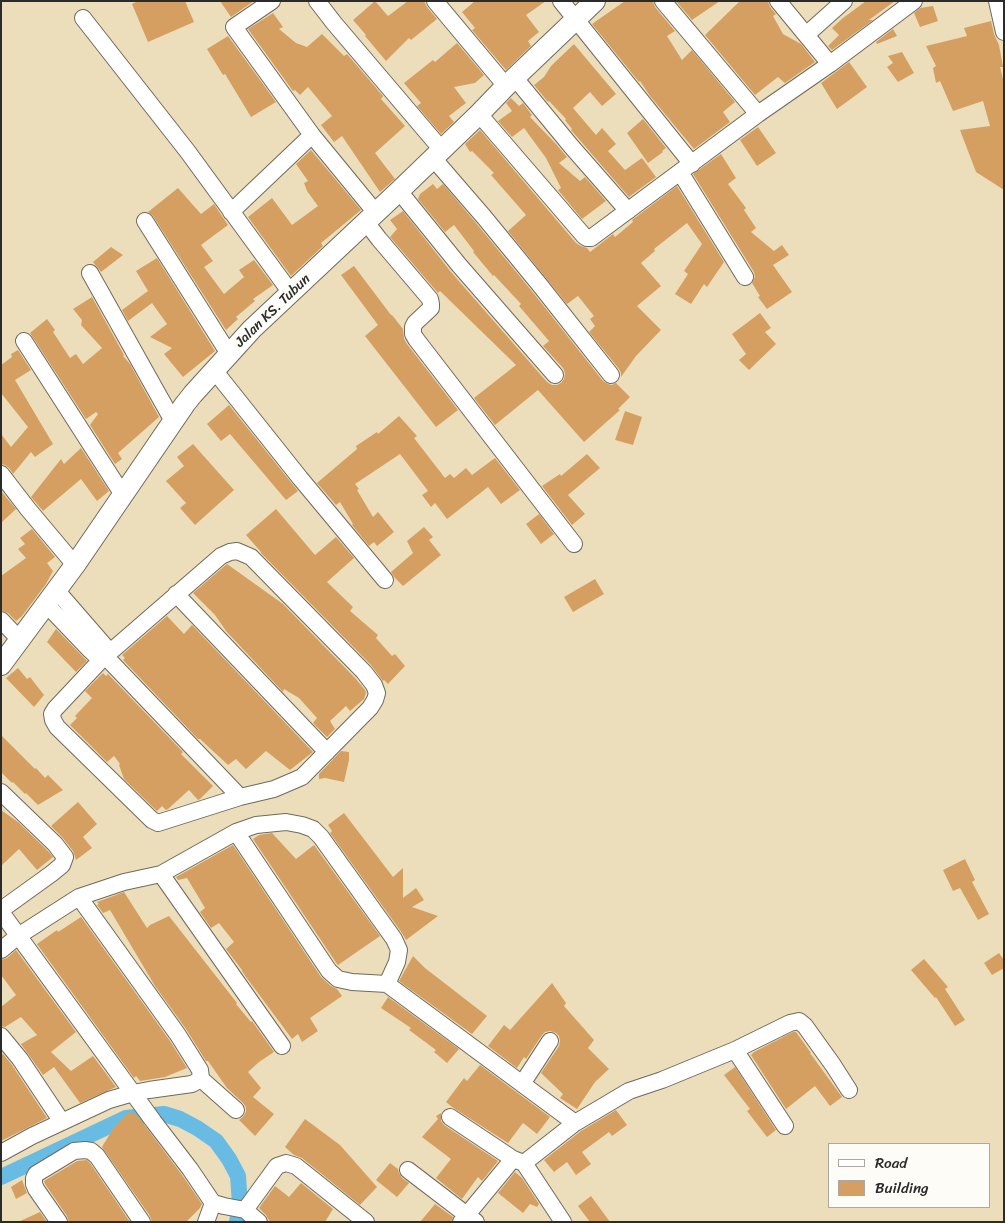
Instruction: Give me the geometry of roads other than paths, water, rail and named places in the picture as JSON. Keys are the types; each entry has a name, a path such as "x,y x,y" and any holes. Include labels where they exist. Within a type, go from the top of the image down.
{"street":[{"path":"317,1 484,217 611,375"},
{"path":"435,1 572,146 628,211"},
{"path":"561,1 686,168 744,277"},
{"name":"Jalan KS. Tubun","path":"1,665 75,565 185,404 214,370 252,329 399,191 595,1"},
{"path":"663,1 758,114"},
{"path":"778,1 830,64"},
{"path":"806,35 844,1"},
{"path":"479,114 587,238 591,238 914,1"},
{"path":"997,1 1004,32"},
{"path":"265,3 234,27 371,217 379,239 430,299 431,308 413,326 416,339 574,544"},
{"path":"83,18 188,152 290,293"},
{"path":"231,212 312,135"},
{"path":"399,191 459,265 555,375"},
{"path":"145,221 229,354"},
{"path":"90,273 173,422"},
{"path":"24,341 123,495"},
{"path":"214,370 384,580"},
{"path":"1,474 75,565"},
{"path":"237,551 251,557 364,672 374,685 377,693 370,708 302,777 274,790 240,797 158,823 152,820 58,727 52,720 52,714 106,656 176,594 221,556 237,551"},
{"path":"176,594 327,752"},
{"path":"52,597 240,797"},
{"path":"1,620 20,640"},
{"path":"1,792 55,844 64,857 62,865 2,913 154,1122 218,1205 243,1210 259,1222"},
{"path":"1,950 17,934 79,897 124,882 161,874 236,832 256,825 286,822 313,829 321,837 394,939 399,950 397,962 387,984"},
{"path":"236,832 329,971 338,979 352,982 387,984 575,1123"},
{"path":"161,874 282,1046"},
{"path":"79,897 178,1035 200,1070 201,1079 236,1110"},
{"path":"408,1170 468,1219 518,1161 575,1123 629,1091 662,1080 735,1050 790,1023 798,1021 804,1026 833,1065 849,1090"},
{"path":"1,1036 20,1059 62,1122"},
{"path":"522,1084 550,1041"},
{"path":"735,1050 785,1126"},
{"path":"1,1153 32,1136 109,1100 135,1096 149,1090 192,1084 201,1079"},
{"path":"450,1117 518,1161 563,1222"},
{"path":"59,1222 36,1189 34,1178 36,1174 74,1151 84,1150 97,1156 142,1222"},
{"path":"243,1210 277,1166 286,1163 296,1166 366,1222"},
{"path":"206,1222 218,1205"}],"waterway":[{"path":"1,1177 126,1118 164,1114 180,1119 216,1141 229,1159 238,1176 240,1204 237,1222"}]}
